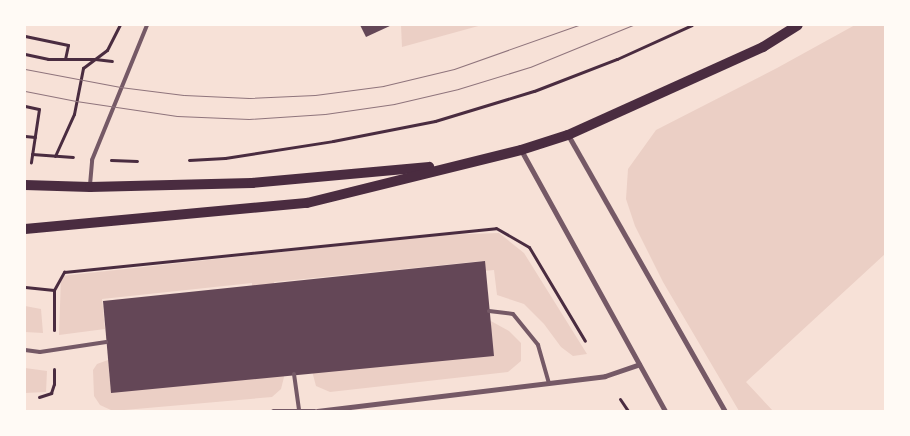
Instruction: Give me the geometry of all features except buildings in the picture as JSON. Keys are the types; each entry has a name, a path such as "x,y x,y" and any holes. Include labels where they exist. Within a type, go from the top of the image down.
{"main road":[{"path":"25,229 307,202 521,150 568,135 763,47 798,25"},
{"path":"25,185 90,187 252,183 463,164"}],"street":[{"path":"568,135 725,411"},
{"path":"521,150 665,411"},
{"path":"273,411 316,411 549,384 605,376 639,364"}],"lane":[{"path":"90,187 92,160 147,25"},
{"path":"489,311 514,314 538,345 549,384"},
{"path":"25,350 40,352 106,342"},
{"path":"294,374 299,410"}],"path":[{"path":"55,156 74,114 83,68 107,50 120,25"},
{"path":"186,160 224,158 333,141 435,121 534,91 617,59 692,25"},
{"path":"25,36 68,45 65,59"},
{"path":"25,54 48,59 95,59 130,64"},
{"path":"25,106 39,109 31,162 25,161"},
{"path":"25,136 34,137"},
{"path":"32,154 92,160 139,161"},
{"path":"54,290 64,272 496,228 529,246 584,341"},
{"path":"620,399 628,411"}],"shaded area":[{"path":"401,25 482,25 402,47"},
{"path":"855,25 885,25 885,254 746,382 773,411 739,411 663,282 635,226 626,199 628,169 656,130 777,68"},
{"path":"499,233 524,253 587,354 573,356 561,347 544,324 524,304 497,295 494,270 484,271 482,261 274,282 274,284 252,286 252,283 102,299 105,329 59,335 61,276 439,235"},
{"path":"25,306 41,309 43,333 25,332"},
{"path":"489,320 509,331 521,343 521,361 508,372 330,392 316,386 312,371"},
{"path":"108,360 111,391 283,371 284,377 281,389 272,397 113,411 100,405 94,396 93,370 97,364"},
{"path":"25,368 47,371 46,392 25,393"}],"tram line":[{"path":"25,69 120,87 184,95 249,98 315,95 383,86 454,69 578,25"},
{"path":"25,91 76,101 177,116 249,119 325,114 394,104 458,89 530,67 633,25"}]}
